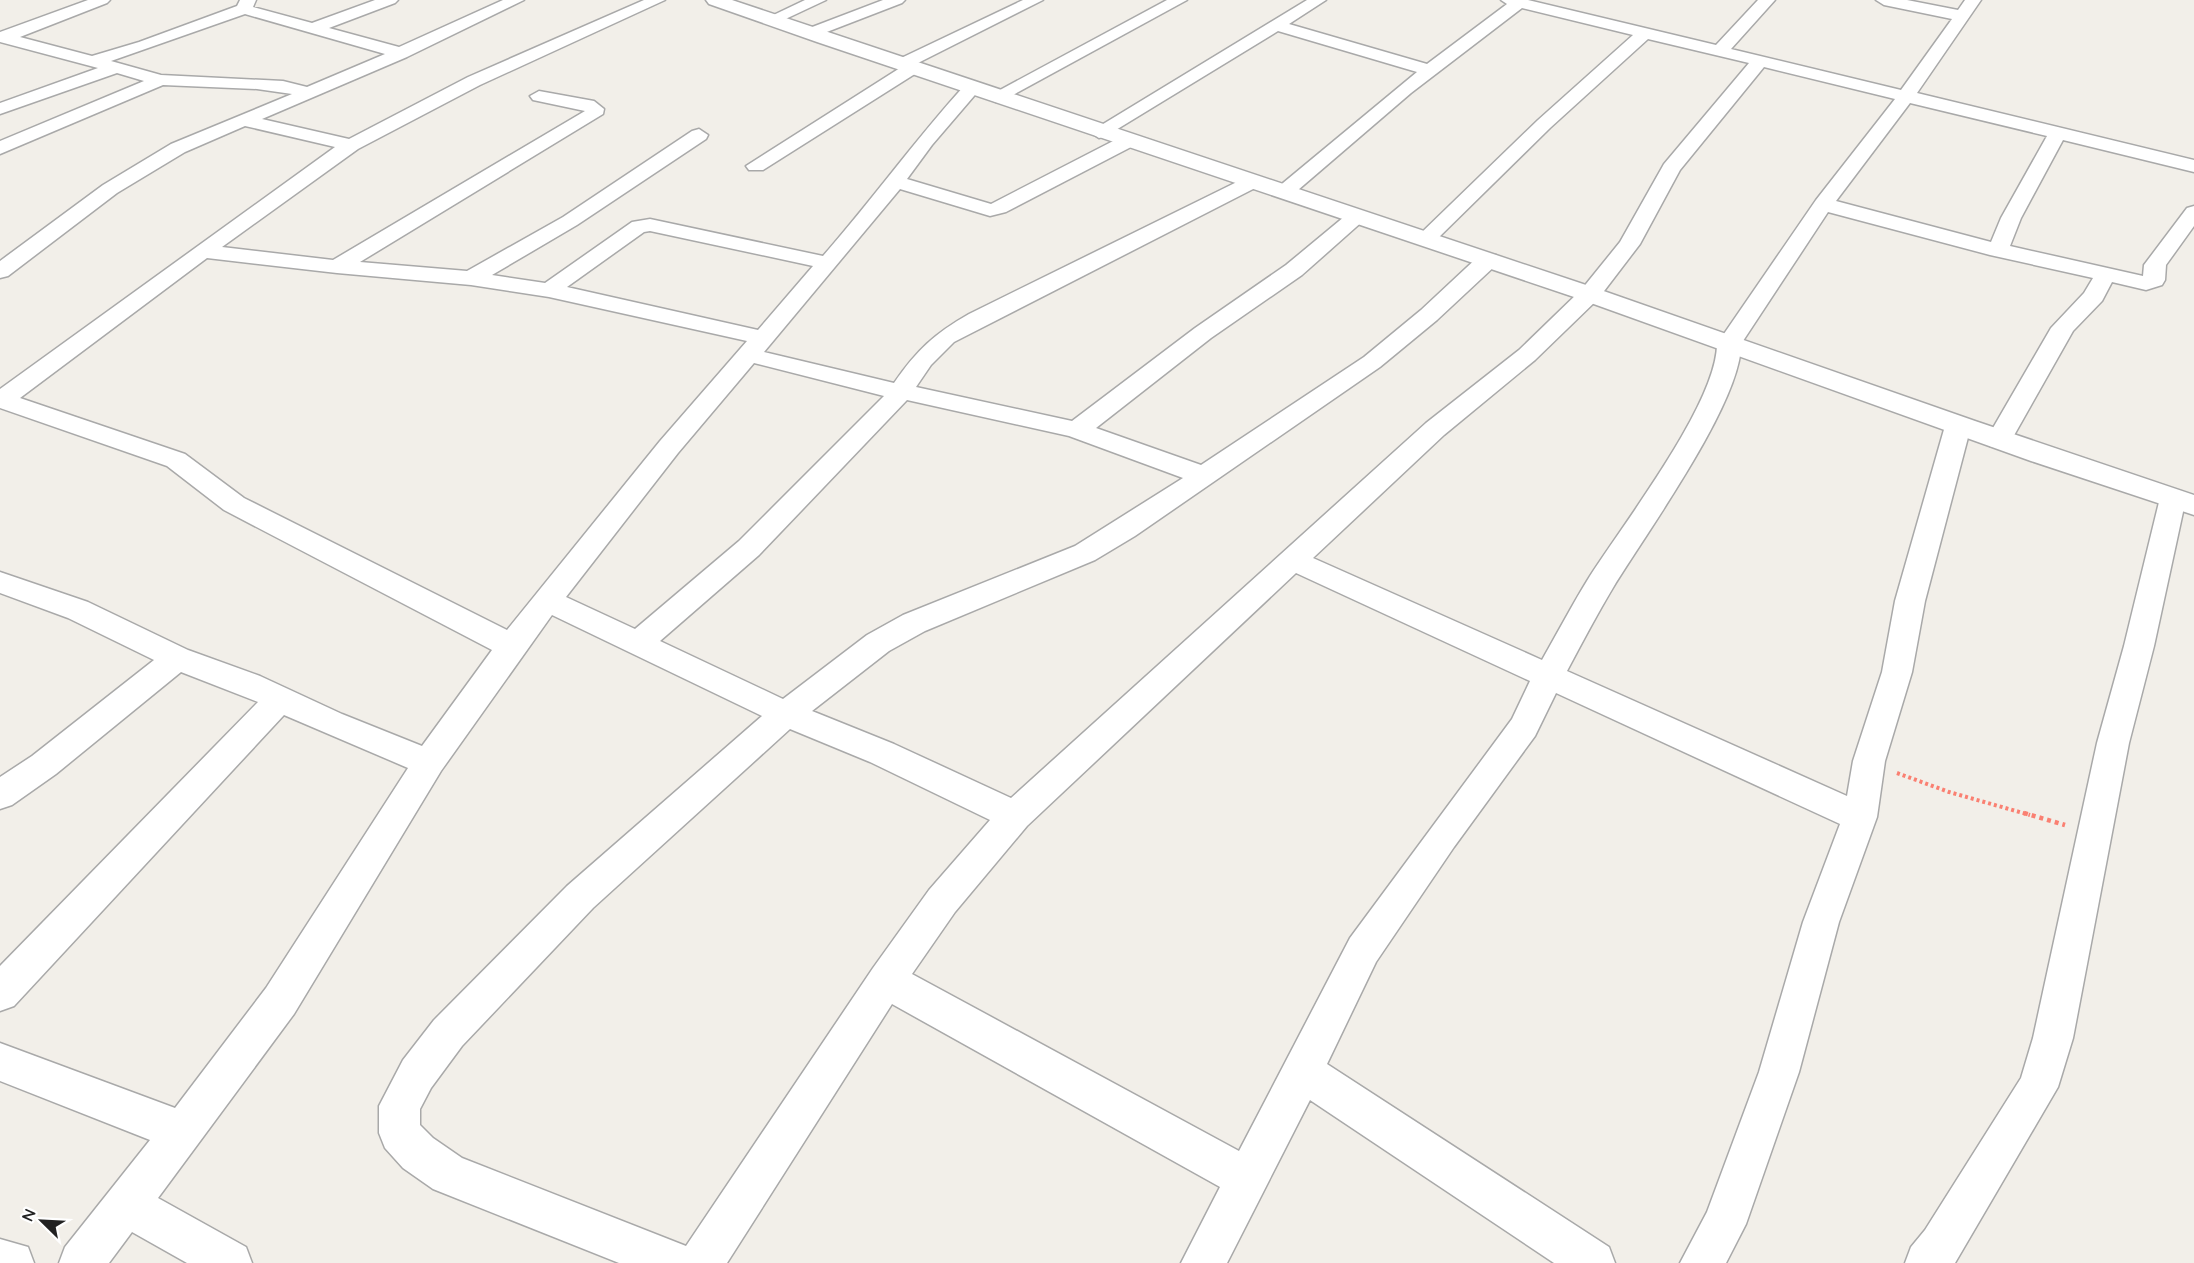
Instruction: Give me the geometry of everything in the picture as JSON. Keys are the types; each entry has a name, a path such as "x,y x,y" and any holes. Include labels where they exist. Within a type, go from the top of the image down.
{"street":[{"path":"2,37 102,0"},
{"path":"313,28 390,0"},
{"path":"0,271 131,176 178,148 246,121 516,0"},
{"path":"0,401 351,145 474,81 657,0"},
{"path":"715,0 1126,142 1358,216 1590,294 1958,426 2183,502 2139,646 2113,743 2053,1038 2038,1087 1941,1246 1927,1263"},
{"path":"771,20 818,0"},
{"path":"813,32 897,0"},
{"path":"756,166 908,66 1035,0"},
{"path":"81,1263 128,1205 280,1001 429,762 511,646 669,447 897,182 925,141 983,93 1179,0"},
{"path":"1099,132 1318,0"},
{"path":"1719,52 1767,0"},
{"path":"1203,1263 1303,1072 1324,1023 1363,950 1442,837 1524,727 1548,676 1599,586 1693,438 1722,381 1729,359 1729,344 1823,204 1906,96 1968,8 1884,0"},
{"path":"1284,192 1514,1 2194,166"},
{"path":"91,62 145,46 248,2 313,28 401,53"},
{"path":"1275,25 1430,70"},
{"path":"1426,239 1544,124 1645,33"},
{"path":"2,37 161,81 283,86 309,93"},
{"path":"10,57 39,47"},
{"path":"701,1263 886,980 942,901 1015,816 1435,429 1527,355 1590,294 1629,244 1671,168 1760,62"},
{"path":"0,109 116,68"},
{"path":"0,148 161,81"},
{"path":"337,267 594,114 595,109 588,105 539,96"},
{"path":"246,121 351,145"},
{"path":"1998,250 2011,218 2058,132"},
{"path":"471,278 570,221 699,135"},
{"path":"897,182 990,210 1126,142"},
{"path":"638,644 749,548 900,393 922,360 946,337 977,319 1252,182"},
{"path":"1823,204 1998,250 2134,282 2154,280 2155,265 2194,212"},
{"path":"1077,430 1203,333 1294,270 1358,216"},
{"path":"549,290 639,226 650,225 827,263"},
{"path":"203,251 337,267 471,278 549,290 757,346 900,393 1003,412 1077,430 1204,476"},
{"path":"675,1263 448,1174 418,1153 400,1133 399,1106 417,1074 448,1033 580,897 786,714 887,638 914,623 1085,553 1204,476 1372,362 1429,315 1488,260"},
{"path":"1999,440 2063,328 2094,296 2105,274"},
{"path":"0,401 176,460 234,504 511,646"},
{"path":"1702,1263 1724,1224 1779,1072 1821,922 1860,817 1869,761 1897,672 1910,601 1958,426"},
{"path":"1294,561 1860,817"},
{"path":"0,582 78,610 177,658 249,684 429,762"},
{"path":"548,600 786,714 882,753 1015,816"},
{"path":"0,795 44,765 177,658"},
{"path":"0,993 280,699"},
{"path":"886,980 1247,1179"},
{"path":"0,1062 182,1132"},
{"path":"1303,1072 1593,1263"},
{"path":"128,1205 230,1263"},
{"path":"0,1262 12,1263"}],"path":[{"path":"1869,761 1949,792 2044,821 2095,831"}]}
